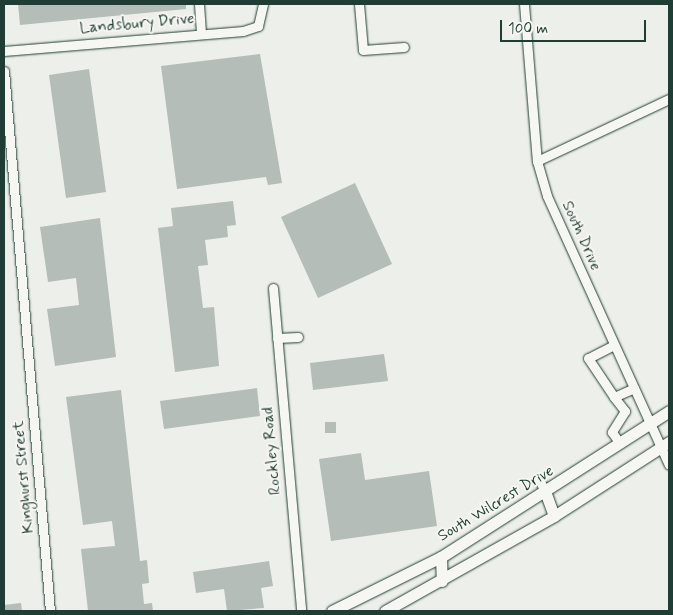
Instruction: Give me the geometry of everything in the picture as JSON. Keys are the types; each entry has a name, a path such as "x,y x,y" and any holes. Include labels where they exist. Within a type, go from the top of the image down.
{"main road":[{"name":"South Wilcrest Drive","path":"332,611 440,557 546,494 669,411"},
{"path":"385,611 442,582 554,516 665,445"},
{"path":"546,494 554,516"},
{"path":"440,557 442,582"}],"street":[{"path":"199,4 201,34"},
{"path":"359,4 363,50 404,47"},
{"name":"South Drive","path":"524,4 537,161 547,196 650,424 665,445 669,465"},
{"name":"Landsbury Drive","path":"4,50 201,34 258,26 264,8"},
{"name":"Kinghurst Street","path":"4,71 50,611"},
{"path":"537,161 669,99"},
{"name":"Rockley Road","path":"273,288 300,611"},
{"path":"277,338 298,337"},
{"path":"614,345 588,358 625,411 612,432 620,444"},
{"path":"614,397 634,388"},
{"path":"539,479 546,494"}],"building":[{"path":"18,4 186,4 186,9 20,25"},
{"path":"260,54 282,183 268,185 266,177 177,189 161,66"},
{"path":"89,69 106,192 66,198 49,75"},
{"path":"355,183 392,264 318,298 281,217"},
{"path":"233,201 236,225 227,226 228,237 205,240 208,265 198,266 203,308 214,307 219,366 175,372 158,228 173,226 171,208"},
{"path":"100,218 116,357 55,366 47,309 79,305 76,278 48,282 40,227"},
{"path":"384,354 388,381 313,390 310,363"},
{"path":"257,388 260,416 164,429 160,401"},
{"path":"121,390 140,561 147,560 149,583 142,584 144,604 152,603 153,611 88,611 81,549 115,546 112,521 83,525 66,397"},
{"path":"325,422 336,422 336,433 325,433"},
{"path":"361,453 365,480 429,471 437,526 331,541 319,459"},
{"path":"269,561 273,586 261,588 264,608 227,611 224,589 196,593 193,572"},
{"path":"21,603 22,611 4,611 4,605"}]}
